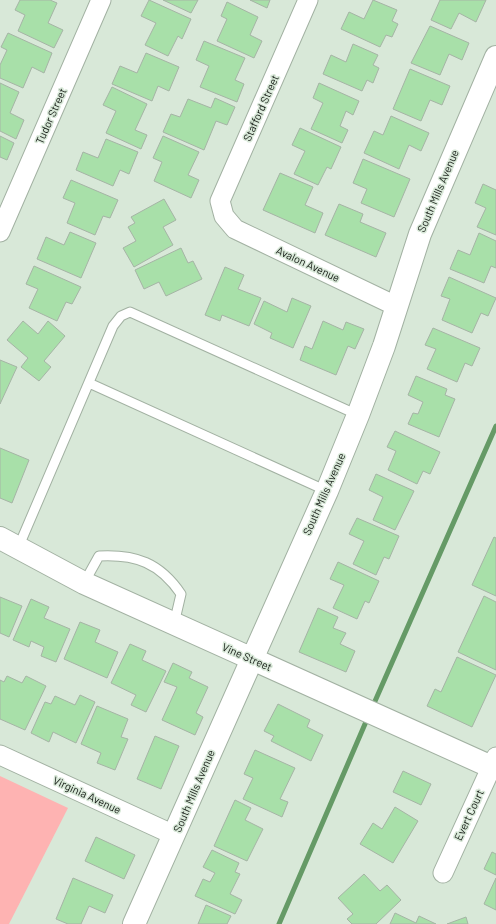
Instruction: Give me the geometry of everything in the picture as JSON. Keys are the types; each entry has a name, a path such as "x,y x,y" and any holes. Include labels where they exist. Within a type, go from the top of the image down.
{"street":[{"name":"Tudor Street","path":"0,232 102,0"},
{"name":"Stafford Street","path":"224,216 220,201 308,0"},
{"name":"South Mills Avenue","path":"134,924 327,491 378,366 412,256 424,224 496,57"},
{"name":"Avalon Avenue","path":"224,216 235,229 396,306"},
{"name":"Vine Street","path":"9,543 84,583 251,659 494,765"},
{"name":"Virginia Avenue","path":"0,755 174,835"},
{"name":"Evert Court","path":"443,873 494,765"}],"lane":[{"path":"9,543 89,383 113,326 121,316 130,312 358,415"},
{"path":"89,383 327,491"},
{"path":"84,583 99,556 120,555 152,564 172,580 182,594 174,624"}],"shaded area":[{"path":"0,776 68,808 9,924 0,924"}],"building":[{"path":"20,0 50,0 57,3 48,23 63,30 54,48 18,31 25,15 15,10"},
{"path":"149,0 191,19 182,39 178,36 168,56 145,45 156,23 141,16"},
{"path":"163,0 198,0 191,13"},
{"path":"250,0 270,0 267,8"},
{"path":"373,0 397,10 392,21 398,24 392,37 386,35 380,47 341,29 349,12 364,19"},
{"path":"440,0 486,0 476,22 459,13 451,29 431,20"},
{"path":"227,2 258,17 250,35 262,41 254,58 217,41 227,19 221,16"},
{"path":"430,26 469,43 462,60 449,54 440,75 411,63"},
{"path":"8,33 52,53 44,73 32,67 23,88 0,78 0,65 7,50 1,47"},
{"path":"204,41 245,58 235,80 244,84 237,102 200,87 209,66 196,60"},
{"path":"353,44 378,55 373,65 379,68 373,83 367,80 362,91 323,74 331,55 346,62"},
{"path":"146,53 179,67 169,91 158,86 152,101 112,84 120,66 137,73"},
{"path":"410,69 450,86 442,105 430,100 421,121 393,109"},
{"path":"0,83 19,92 10,113 24,120 16,139 0,131"},
{"path":"319,83 359,101 353,115 346,111 340,126 348,130 342,143 311,129 323,103 313,98"},
{"path":"112,87 147,104 135,130 147,135 141,149 106,133 116,111 103,105"},
{"path":"215,98 235,107 227,125 216,121 204,150 163,132 171,114 180,117 188,99 211,108"},
{"path":"391,116 429,133 421,151 409,145 399,169 364,153 374,131 383,135"},
{"path":"300,128 341,147 331,169 327,167 318,185 294,174 305,151 292,145"},
{"path":"0,136 14,143 7,160 0,157"},
{"path":"163,136 199,152 188,175 199,180 191,198 154,181 162,162 153,158"},
{"path":"106,139 138,152 129,174 120,170 113,186 76,170 83,152 98,158"},
{"path":"363,159 410,179 394,217 361,203 367,189 353,183"},
{"path":"280,173 313,187 305,205 323,213 315,233 263,210"},
{"path":"71,180 118,200 110,218 103,216 95,235 67,223 75,203 63,198"},
{"path":"483,184 496,190 496,235 477,227 486,208 475,203"},
{"path":"164,199 176,220 163,227 173,245 134,267 123,248 136,241 128,227 135,223 131,217"},
{"path":"339,204 363,214 360,222 386,233 376,257 325,235"},
{"path":"70,232 96,243 81,278 37,259 46,237 64,245"},
{"path":"479,233 496,241 496,268 491,266 484,283 450,269 458,250 470,255"},
{"path":"181,248 188,263 193,261 202,279 166,296 159,282 144,289 135,270"},
{"path":"34,266 81,287 72,304 66,302 57,321 29,308 38,289 26,284"},
{"path":"225,267 244,275 238,289 261,298 249,326 222,315 220,321 205,315"},
{"path":"449,277 496,298 488,316 481,313 472,333 442,320 450,299 441,296"},
{"path":"292,298 311,306 293,348 270,338 272,333 254,324 264,301 287,312"},
{"path":"23,321 38,334 48,321 65,336 44,361 51,367 39,381 21,367 28,358 7,340"},
{"path":"323,321 343,330 346,322 364,329 355,349 348,346 336,375 300,360 305,346 312,349"},
{"path":"433,328 480,348 472,366 465,363 457,382 427,369 436,349 425,345"},
{"path":"0,360 17,367 0,404"},
{"path":"416,376 447,389 445,395 455,399 439,437 408,424 413,413 418,414 423,402 408,395"},
{"path":"395,431 440,452 430,474 423,471 417,484 388,470 396,451 387,447"},
{"path":"0,448 29,460 12,503 0,498"},
{"path":"376,474 414,491 395,530 373,520 383,497 369,490"},
{"path":"357,518 399,536 389,559 384,557 376,575 353,564 364,541 349,534"},
{"path":"494,537 496,538 496,596 472,585"},
{"path":"338,562 379,581 369,603 365,601 357,619 333,608 344,585 330,579"},
{"path":"484,596 496,602 496,670 458,652"},
{"path":"0,597 22,606 9,637 0,633"},
{"path":"31,599 49,607 44,618 70,629 56,662 41,656 44,647 31,641 29,647 13,640"},
{"path":"318,608 338,617 333,628 346,633 340,644 355,651 346,672 299,652"},
{"path":"80,622 100,630 95,642 118,652 107,678 64,659"},
{"path":"130,644 146,651 142,660 166,671 146,712 131,705 136,695 111,683"},
{"path":"457,657 496,675 472,727 427,706 435,689 441,692"},
{"path":"173,663 192,672 189,678 208,687 196,713 203,717 195,735 162,720 177,687 164,682"},
{"path":"7,676 22,683 26,676 46,686 25,730 0,719 0,680 4,682"},
{"path":"80,695 95,702 76,743 53,732 49,742 31,733 45,702 51,704 55,696 75,705"},
{"path":"278,704 310,720 307,727 323,735 311,761 271,741 274,736 264,731"},
{"path":"97,706 128,719 121,737 128,739 115,770 97,763 101,753 81,744"},
{"path":"155,736 179,746 161,789 137,779"},
{"path":"255,750 295,768 280,799 288,802 282,817 243,799 253,778 244,774"},
{"path":"403,771 431,784 421,805 393,792"},
{"path":"235,800 251,808 245,820 263,829 247,861 214,846"},
{"path":"395,807 418,821 393,863 360,844 373,823 382,829"},
{"path":"96,837 135,855 124,879 85,861"},
{"path":"212,850 239,863 235,872 240,874 230,894 242,900 235,914 195,896 203,879 210,882 215,873 203,867"},
{"path":"492,852 496,854 496,875 484,869"},
{"path":"364,874 380,891 387,885 401,900 376,924 352,924 347,919 353,914 338,898"},
{"path":"73,878 113,895 105,913 89,906 81,924 68,924 56,919"},
{"path":"496,878 496,910 484,904"},
{"path":"206,905 231,916 227,924 198,924"},
{"path":"395,913 416,923 419,916 436,924 390,924"},
{"path":"466,917 468,924 447,924"}],"waterway":[{"path":"372,708 496,426"},
{"path":"279,924 368,717"}]}
